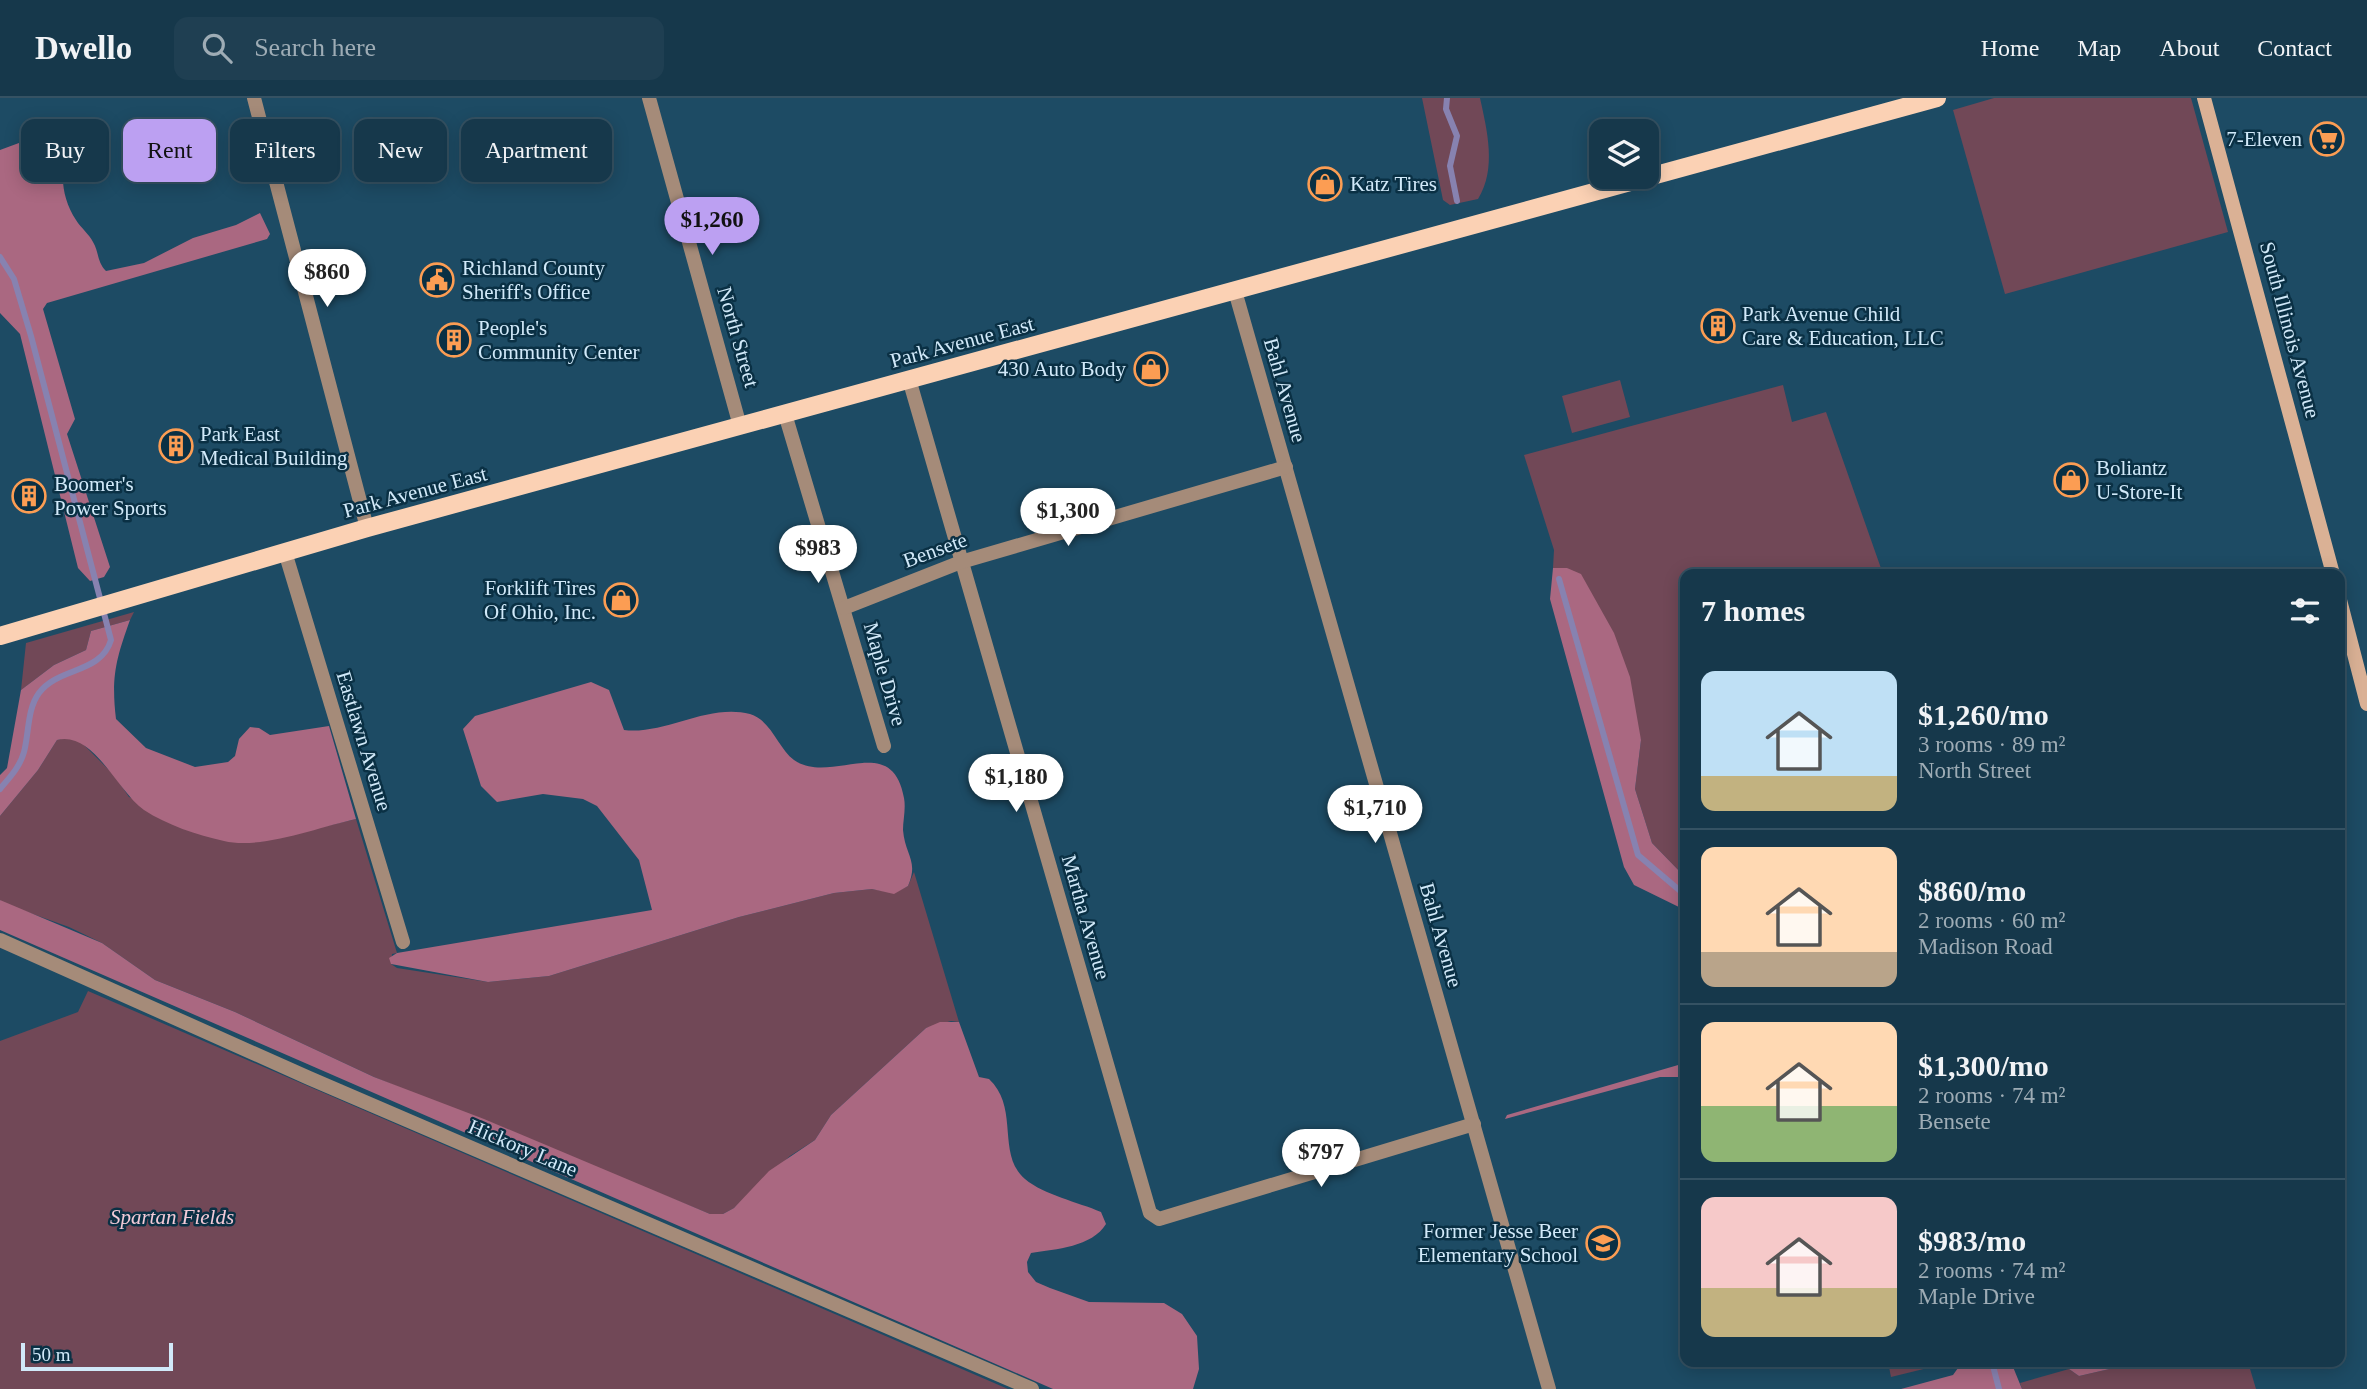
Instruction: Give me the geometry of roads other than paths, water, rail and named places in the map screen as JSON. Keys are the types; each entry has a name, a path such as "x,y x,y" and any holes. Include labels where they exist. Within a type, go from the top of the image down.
{"main road":[{"name":"Park Avenue East","path":"0,636 367,528 1937,98"},
{"name":"South Illinois Avenue","path":"2204,98 2332,569"},
{"path":"2345,619 2367,704"}],"street":[{"path":"254,98 367,528"},
{"name":"North Street","path":"649,98 740,426"},
{"name":"Bahl Avenue","path":"1235,291 1549,1389"},
{"name":"Martha Avenue","path":"909,379 1150,1213 1159,1220 1474,1124"},
{"name":"Maple Drive","path":"785,414 884,746"},
{"name":"Bensete","path":"844,608 961,562 1286,467"},
{"name":"Eastlawn Avenue","path":"285,552 403,942"},
{"name":"Hickory Lane","path":"0,940 309,1079 1032,1389"}],"waterway":[{"path":"1447,98 1446,109 1457,136 1450,166 1457,201"},
{"path":"0,257 14,279 31,336 111,640 98,659 57,679 39,693 30,714 22,757 0,789"},
{"path":"1559,579 1638,855 1680,891"},
{"path":"1993,1367 1999,1389"}],"place":[{"name":"7-Eleven","path":"2327,139"},
{"name":"Katz Tires","path":"1325,184"},
{"name":"Richland County Sheriff's Office","path":"437,280"},
{"name":"Park Avenue Child Care & Education, LLC","path":"1718,326"},
{"name":"People's Community Center","path":"454,340"},
{"name":"430 Auto Body","path":"1151,369"},
{"name":"Park East Medical Building","path":"176,446"},
{"name":"Boliantz U-Store-It","path":"2071,480"},
{"name":"Boomer's Power Sports","path":"29,496"},
{"name":"Forklift Tires Of Ohio, Inc.","path":"621,600"},
{"name":"Former Jesse Beer Elementary School","path":"1603,1243"}],"park label":[{"name":"Spartan Fields","path":"172,1217"}]}
